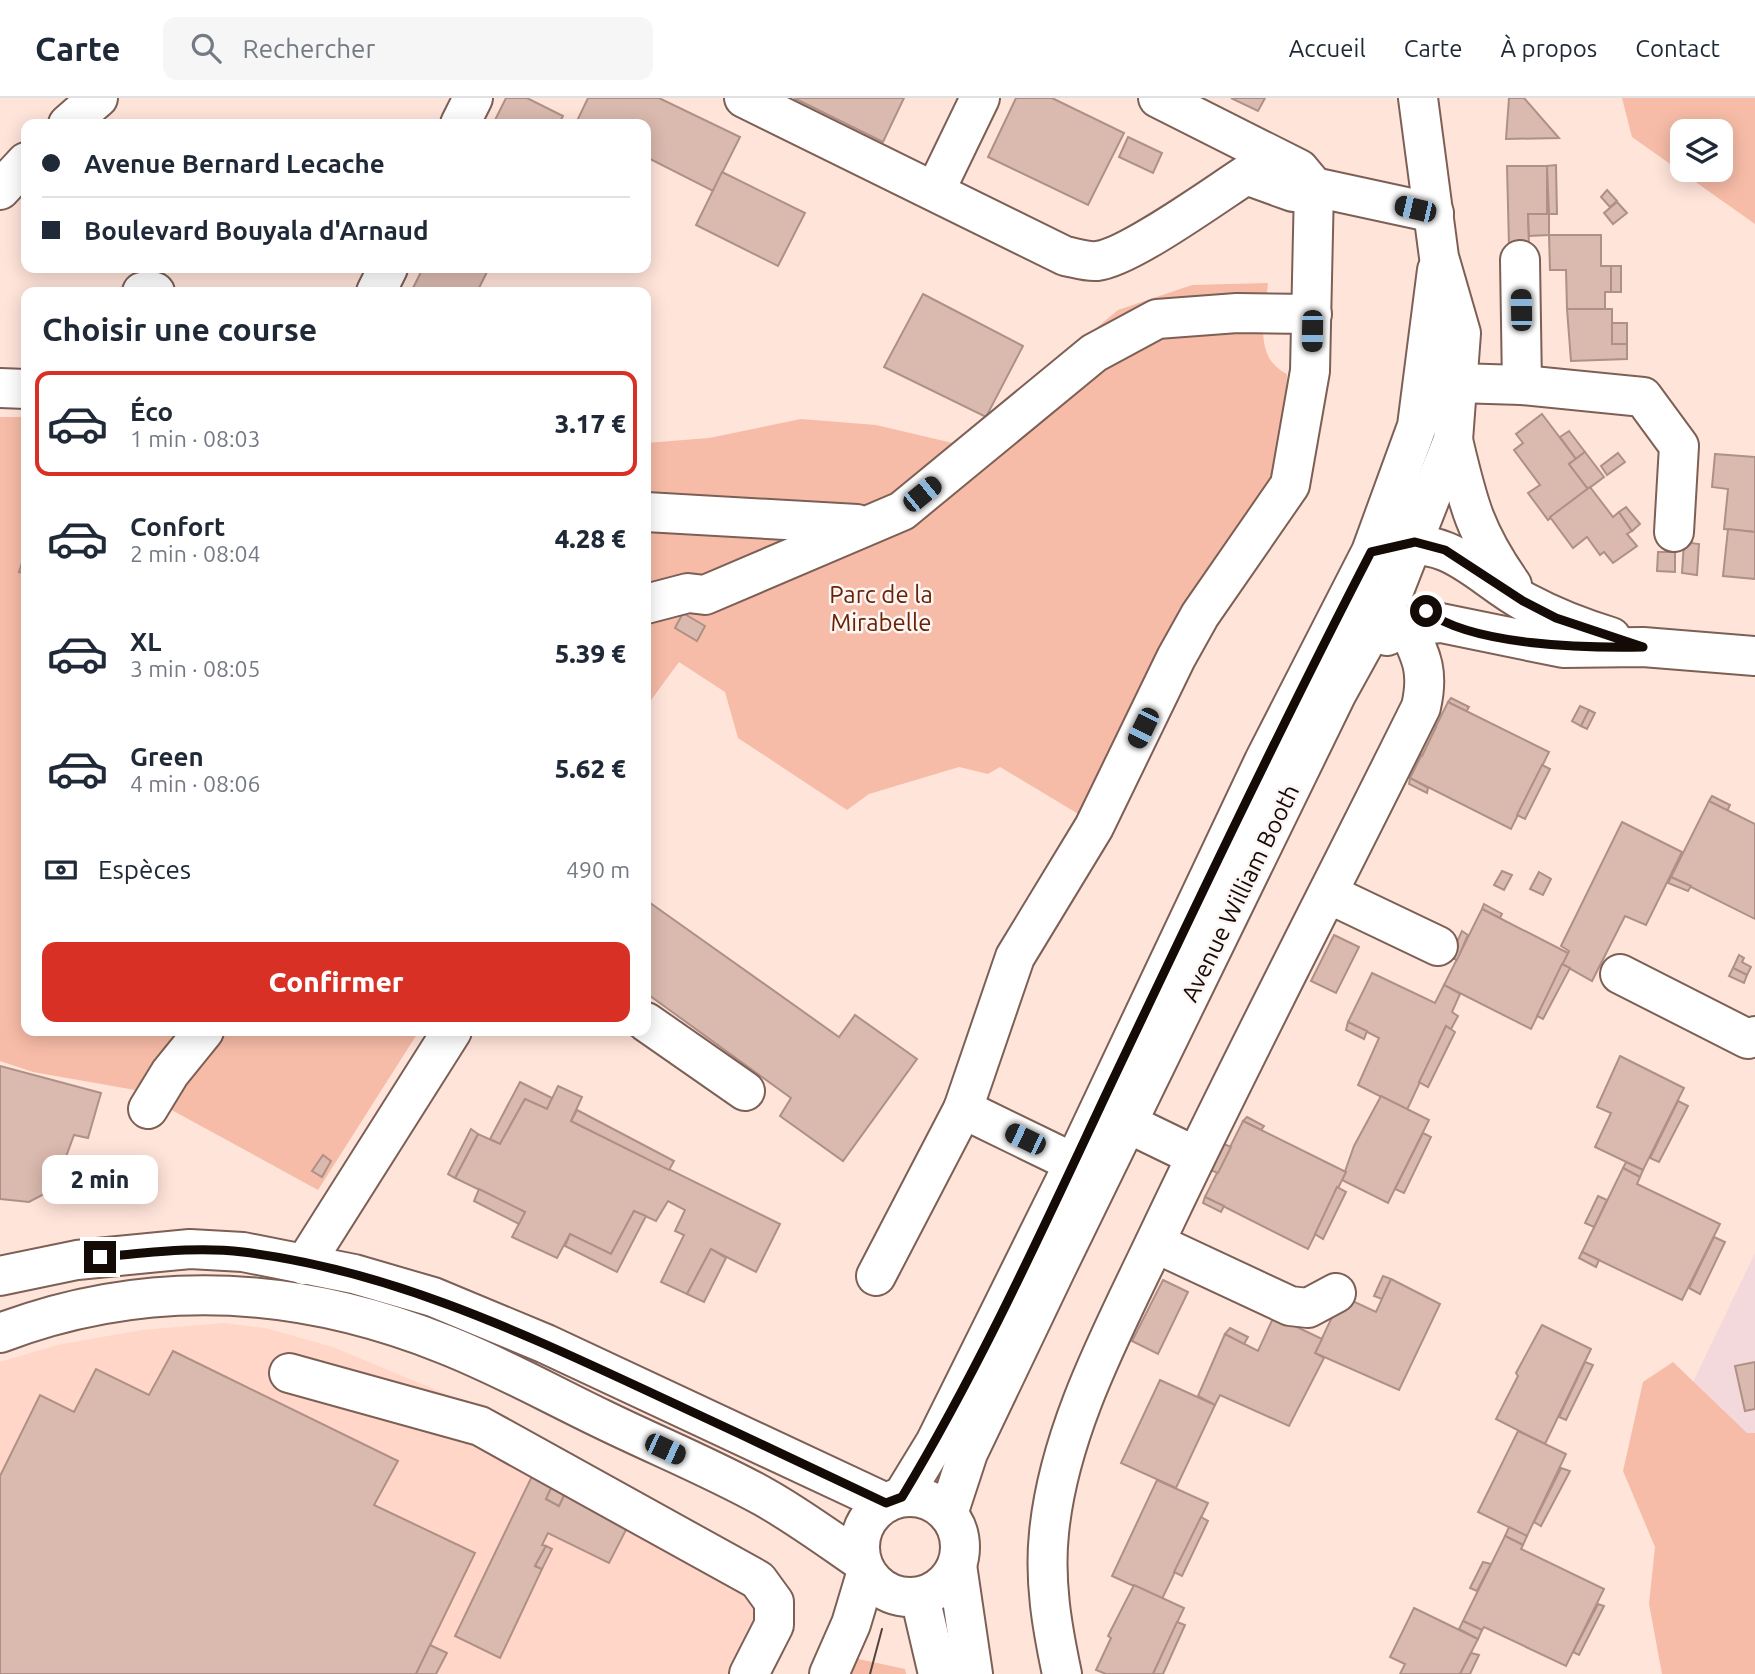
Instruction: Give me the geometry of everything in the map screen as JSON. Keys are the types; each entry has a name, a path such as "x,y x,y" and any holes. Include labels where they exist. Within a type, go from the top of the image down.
{"street":[{"path":"74,119 98,98"},
{"path":"462,119 473,98"},
{"path":"744,98 1065,256 1100,261 1134,246 1244,158"},
{"path":"935,191 980,98"},
{"path":"1158,98 1244,158 1299,169 1314,187 1434,213"},
{"name":"Avenue William Booth","path":"948,1514 968,1453 1237,897 1360,650 1395,587 1453,440 1461,333 1439,257 1418,98"},
{"path":"0,190 21,167"},
{"path":"876,1276 963,1109 1015,957 1094,827 1176,658 1200,615 1290,485 1309,382 1314,187"},
{"name":"Avenue William Booth","path":"894,1500 935,1443 1074,1163 1264,761 1371,552 1415,438 1439,257"},
{"path":"1520,260 1522,386"},
{"path":"651,603 688,593 705,595 902,511 1094,354 1157,319 1237,313 1312,314"},
{"path":"1456,383 1643,397 1679,446 1674,532"},
{"path":"0,388 21,389"},
{"path":"1453,440 1474,522 1486,548 1523,601"},
{"path":"651,512 866,525"},
{"path":"1062,1674 1048,1592 1049,1533 1054,1499 1089,1381 1195,1156 1329,894 1421,706 1427,681 1422,659 1424,624 1371,552 1415,542 1445,550 1523,601 1556,618 1643,647"},
{"path":"1360,650 1424,624 1563,648 1643,647 1755,656"},
{"path":"1329,894 1438,946"},
{"path":"1620,974 1748,1039 1755,1036"},
{"path":"651,1025 746,1091"},
{"path":"148,1109 170,1073 200,1036"},
{"path":"304,1265 449,1036"},
{"path":"963,1109 1074,1163 1087,1159 1129,1124 1195,1156"},
{"path":"1154,1243 1290,1306 1308,1308 1336,1293"},
{"path":"0,1276 77,1259 190,1249 243,1252 354,1274 433,1297 546,1344 894,1500 919,1498 935,1504 948,1514 957,1530 960,1547 957,1564 973,1674"},
{"path":"0,1333 76,1308 128,1298 194,1295 263,1298 338,1311 444,1344 763,1496 883,1581 942,1585 957,1564"},
{"path":"289,1373 480,1426 758,1580 774,1602 774,1625 749,1674"},
{"path":"894,1500 868,1518 860,1539 938,1674"},
{"path":"829,1674 851,1624 883,1581"}],"shaded area":[{"path":"1755,1253 1755,1469 1653,1464 1694,1380"},
{"path":"224,1323 265,1328 333,1347 489,1412 770,1567 769,1674 0,1674 0,1362 57,1345 142,1330"}],"green space":[{"path":"1622,98 1755,98 1755,224 1696,182 1733,182 1733,119 1670,119 1670,164 1632,137"},
{"name":"Parc de la Mirabelle","path":"1268,283 1263,334 1269,357 1276,367 1287,374 1285,420 1272,484 1085,818 1000,767 988,774 959,767 869,794 847,810 738,738 725,692 679,662 651,700 651,443 709,438 801,419 876,425 957,444 1118,310 1192,285"},
{"path":"0,417 21,417 21,1036 416,1036 318,1190 135,1090 33,1072 0,1061"},
{"path":"1673,1362 1747,1433 1755,1433 1755,1674 1662,1674 1649,1604 1655,1547 1623,1471 1643,1382"},
{"path":"854,1658 905,1669 906,1674 846,1674"}],"building":[{"path":"506,98 527,98 563,116 562,119 496,119"},
{"path":"588,98 659,98 740,137 713,191 651,160 651,119 578,119"},
{"path":"794,98 904,98 883,142"},
{"path":"1016,98 1052,98 1124,133 1088,205 988,157"},
{"path":"1231,98 1265,98 1258,111"},
{"path":"1509,98 1524,98 1559,138 1506,139"},
{"path":"1128,137 1162,153 1153,173 1119,157"},
{"path":"1556,165 1557,214 1549,214 1547,166"},
{"path":"1507,166 1547,166 1547,214 1528,214 1529,246 1509,246"},
{"path":"722,172 805,213 778,266 696,225"},
{"path":"1607,190 1617,201 1610,207 1601,197"},
{"path":"1617,202 1627,213 1613,224 1604,213"},
{"path":"1528,214 1549,214 1549,235 1529,236"},
{"path":"1549,235 1601,235 1601,266 1611,266 1611,292 1605,292 1605,309 1567,309 1566,270 1550,270"},
{"path":"1611,266 1621,266 1621,292 1611,292"},
{"path":"420,273 486,273 480,287 414,287"},
{"path":"923,294 1023,346 986,417 884,367"},
{"path":"1567,309 1612,309 1612,344 1627,344 1627,359 1571,361"},
{"path":"1612,323 1627,323 1627,344 1612,344"},
{"path":"1542,414 1576,459 1569,464 1588,489 1548,520 1528,493 1540,485 1514,450 1523,443 1516,434"},
{"path":"1569,431 1585,452 1576,459 1560,437"},
{"path":"1585,452 1604,477 1588,489 1569,464"},
{"path":"1618,453 1625,462 1607,475 1601,466"},
{"path":"1715,454 1755,457 1755,532 1724,529 1728,489 1712,487"},
{"path":"1590,487 1613,517 1619,512 1632,531 1627,534 1637,546 1613,563 1604,552 1600,555 1587,537 1573,548 1550,517"},
{"path":"1626,507 1640,524 1632,531 1619,512"},
{"path":"1728,529 1755,532 1755,579 1723,576"},
{"path":"1684,542 1699,544 1697,575 1682,573"},
{"path":"1658,552 1675,552 1675,572 1657,571"},
{"path":"683,613 705,626 697,641 675,628"},
{"path":"1451,698 1469,707 1466,712 1448,702"},
{"path":"1448,702 1549,752 1511,829 1410,778"},
{"path":"1580,706 1589,710 1581,726 1572,721"},
{"path":"1589,710 1595,713 1587,729 1581,726"},
{"path":"1430,724 1436,727 1422,756 1415,751"},
{"path":"1542,765 1550,769 1525,819 1517,815"},
{"path":"1410,778 1428,788 1427,793 1409,784"},
{"path":"1712,796 1730,805 1727,811 1709,801"},
{"path":"1709,801 1755,824 1755,919 1671,877"},
{"path":"1622,822 1682,852 1646,925 1625,916 1592,981 1562,964 1569,951 1561,946"},
{"path":"1502,871 1512,875 1504,890 1494,885"},
{"path":"1539,872 1551,879 1543,895 1530,889"},
{"path":"1671,877 1691,886 1688,891 1668,883"},
{"path":"651,904 839,1037 855,1015 917,1059 843,1161 780,1116 791,1098 651,997"},
{"path":"1484,904 1502,914 1500,918 1482,909"},
{"path":"1482,909 1568,953 1531,1029 1444,985"},
{"path":"1462,931 1468,935 1457,960 1450,957"},
{"path":"1334,935 1359,947 1336,993 1311,981"},
{"path":"1739,955 1744,958 1742,962 1751,967 1747,975 1733,968"},
{"path":"1562,964 1570,968 1543,1019 1537,1016"},
{"path":"1733,968 1747,975 1744,983 1729,976"},
{"path":"1372,973 1435,1003 1444,985 1460,994 1452,1012 1458,1016 1451,1029 1446,1026 1407,1110 1358,1085 1379,1038 1348,1022"},
{"path":"1348,1022 1367,1031 1364,1039 1346,1030"},
{"path":"1446,1026 1455,1032 1428,1087 1419,1082"},
{"path":"1620,1056 1684,1088 1643,1170 1595,1147 1611,1113 1597,1107"},
{"path":"0,1066 101,1093 88,1138 74,1135 60,1173 46,1193 29,1202 0,1199"},
{"path":"520,1082 552,1098 547,1109 525,1099 500,1144 490,1139"},
{"path":"558,1086 582,1097 571,1121 780,1224 756,1272 711,1249 687,1294 661,1282 684,1235 675,1231 685,1210 668,1201 656,1221 634,1211 611,1254 570,1234 557,1258 512,1237 525,1212 455,1178 478,1134 500,1144 525,1099 547,1109"},
{"path":"1381,1096 1429,1120 1388,1203 1342,1180 1354,1146"},
{"path":"1678,1101 1688,1106 1659,1162 1650,1158"},
{"path":"577,1110 674,1161 669,1170 571,1121"},
{"path":"1247,1117 1264,1126 1261,1130 1243,1121"},
{"path":"1243,1121 1346,1172 1308,1249 1205,1197"},
{"path":"471,1129 478,1134 455,1178 448,1174"},
{"path":"1423,1133 1431,1137 1404,1193 1395,1189"},
{"path":"1224,1144 1231,1147 1218,1173 1210,1170"},
{"path":"323,1155 331,1161 322,1177 312,1171"},
{"path":"1626,1162 1643,1170 1640,1177 1623,1168"},
{"path":"1623,1168 1640,1177 1637,1184 1720,1224 1682,1300 1582,1252"},
{"path":"1337,1187 1346,1192 1323,1239 1315,1234"},
{"path":"479,1189 525,1212 519,1224 474,1201"},
{"path":"1598,1196 1607,1200 1594,1227 1585,1223"},
{"path":"1205,1197 1224,1206 1221,1212 1203,1203"},
{"path":"634,1211 646,1216 617,1272 565,1246 570,1234 611,1254"},
{"path":"1714,1237 1725,1242 1700,1294 1689,1288"},
{"path":"711,1249 726,1258 704,1302 687,1294"},
{"path":"1582,1252 1599,1260 1596,1267 1579,1258"},
{"path":"1383,1276 1391,1279 1382,1299 1374,1296"},
{"path":"1391,1279 1440,1304 1399,1390 1315,1353 1342,1296 1376,1312"},
{"path":"1163,1280 1188,1292 1158,1354 1132,1341"},
{"path":"1274,1316 1322,1339 1315,1353 1324,1358 1289,1426 1220,1395 1215,1405 1198,1396 1225,1334 1258,1351"},
{"path":"1542,1325 1591,1349 1545,1444 1496,1419 1518,1376 1516,1373"},
{"path":"1230,1328 1248,1337 1244,1344 1225,1334"},
{"path":"173,1351 398,1461 374,1505 475,1553 416,1674 0,1674 0,1476 40,1395 74,1412 96,1369 149,1395"},
{"path":"1585,1362 1593,1365 1566,1420 1559,1417"},
{"path":"1755,1362 1755,1409 1745,1411 1735,1366"},
{"path":"1160,1380 1215,1405 1176,1488 1121,1463"},
{"path":"1518,1431 1566,1454 1527,1536 1478,1512"},
{"path":"1561,1468 1570,1471 1541,1526 1534,1522"},
{"path":"534,1472 554,1482 546,1499 559,1506 567,1489 631,1520 609,1563 548,1533 542,1545 546,1546 535,1566 542,1569 500,1658 455,1636"},
{"path":"1157,1480 1208,1503 1162,1599 1112,1576"},
{"path":"554,1482 567,1489 559,1506 546,1499"},
{"path":"1201,1517 1208,1521 1182,1576 1174,1572"},
{"path":"1509,1527 1527,1536 1523,1545 1505,1536"},
{"path":"1505,1536 1523,1545 1521,1549 1604,1589 1566,1666 1484,1627 1482,1630 1463,1621"},
{"path":"546,1546 552,1549 542,1569 535,1566"},
{"path":"1483,1562 1491,1564 1477,1591 1470,1588"},
{"path":"1134,1585 1184,1608 1153,1674 1106,1674 1096,1670 1111,1638 1108,1636"},
{"path":"1598,1604 1604,1606 1579,1655 1573,1652"},
{"path":"1414,1608 1478,1639 1460,1674 1400,1674 1405,1664 1390,1657"},
{"path":"1463,1621 1482,1630 1478,1639 1459,1629"},
{"path":"1177,1622 1185,1625 1163,1674 1153,1674"},
{"path":"430,1645 447,1653 436,1674 416,1674"},
{"path":"1471,1653 1479,1655 1470,1674 1460,1674"}],"tram line":[{"path":"870,1674 882,1629"}],"route":[{"path":"100,1257 190,1249 243,1252 354,1274 433,1297 546,1344 886,1503 902,1497 947,1420 1074,1163 1264,761 1371,552 1415,542 1445,550 1523,601 1556,618 1643,647 1563,648 1441,623 1426,611"}]}
